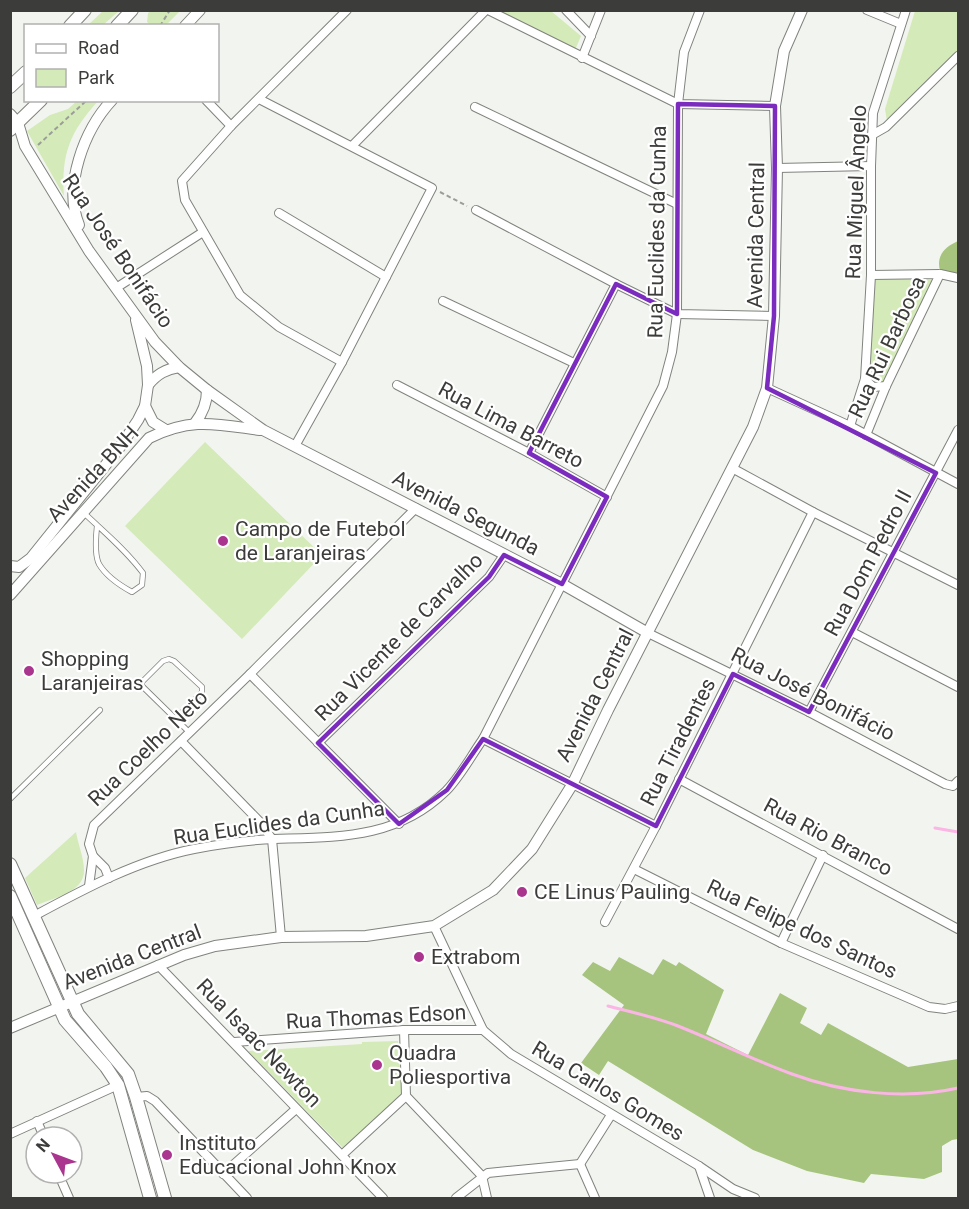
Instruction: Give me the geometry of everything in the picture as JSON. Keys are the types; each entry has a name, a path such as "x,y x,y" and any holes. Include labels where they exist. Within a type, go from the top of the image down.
{"main road":[{"path":"72,24 85,10"},
{"path":"10,87 24,74"},
{"path":"13,122 38,102"},
{"path":"10,864 81,1021 123,1066 136,1097 165,1198"},
{"path":"10,896 59,1007 70,1026 106,1067 118,1085 150,1198"}],"street":[{"path":"187,24 200,10"},
{"path":"342,362 279,327 240,295 184,200 182,181 231,126 347,10"},
{"path":"352,146 487,10 678,104 776,106"},
{"path":"566,10 591,36"},
{"path":"582,58 601,10"},
{"name":"Rua Euclides da Cunha","path":"34,916 89,886 165,857 194,849 272,839 338,837 371,833 399,824 421,812 447,790 483,739 663,386 672,351 677,314 678,104 684,52 700,10"},
{"name":"Avenida Central","path":"10,1028 158,965 215,946 281,937 366,936 434,926 493,890 532,849 572,785 753,427 767,388 774,316 776,106 784,51 802,10"},
{"path":"867,10 901,24"},
{"name":"Rua Miguel Ângelo","path":"850,426 865,379 871,274 871,166 875,102 906,10"},
{"path":"872,135 886,127 958,56"},
{"path":"259,99 432,188 342,362 295,446"},
{"path":"89,251 75,215 75,174 80,153 90,130 111,102"},
{"path":"208,102 231,126"},
{"path":"476,107 677,204"},
{"name":"Rua José Bonifácio","path":"13,122 29,153 89,251 155,342 179,367 207,390 264,430"},
{"path":"777,168 871,166"},
{"path":"476,210 677,314 774,316"},
{"path":"279,213 386,277"},
{"path":"116,288 203,232"},
{"path":"871,274 940,274 958,278"},
{"name":"Rua Rui Barbosa","path":"866,435 886,386 940,274"},
{"path":"529,453 616,284"},
{"path":"443,301 574,363"},
{"name":"Avenida BNH","path":"10,566 19,567 31,558 120,447 138,420 145,405 148,385 147,366 134,314"},
{"path":"148,385 161,372 179,367"},
{"path":"865,379 873,387 886,386"},
{"name":"Rua Lima Barreto","path":"397,385 529,453 607,497"},
{"path":"767,388 850,426 958,484"},
{"path":"195,423 206,404 207,390"},
{"path":"145,405 153,422 166,430"},
{"name":"Avenida BNH","path":"10,596 149,438 166,430 195,423 264,430"},
{"name":"Avenida Segunda","path":"264,430 562,584 648,633"},
{"name":"Rua Dom Pedro II","path":"809,712 958,430"},
{"path":"732,468 813,512 958,585"},
{"name":"Rua Coelho Neto","path":"89,886 93,856 89,844 94,825 250,674 416,508"},
{"name":"Rua Tiradentes","path":"605,922 680,779 813,512"},
{"name":"Rua Vicente de Carvalho","path":"318,742 489,577 504,555"},
{"path":"852,632 958,687"},
{"name":"Rua José Bonifácio","path":"648,633 809,712 945,784 952,786 958,781"},
{"path":"250,674 399,824"},
{"path":"483,739 656,826"},
{"path":"181,741 260,822 272,839 281,937"},
{"name":"Rua Rio Branco","path":"680,779 958,929"},
{"path":"781,943 824,855"},
{"path":"93,856 105,868 109,878"},
{"name":"Rua Felipe dos Santos","path":"634,869 781,943 929,1007 945,1009 958,1006"},
{"name":"Rua Carlos Gomes","path":"434,926 483,1030 511,1054 699,1166 733,1189 755,1198"},
{"name":"Rua Isaac Newton","path":"158,965 383,1198"},
{"path":"404,1030 406,1095 482,1176 487,1198"},
{"name":"Rua Thomas Edson","path":"234,1042 404,1030 483,1030"},
{"path":"10,1134 118,1085"},
{"path":"342,1155 406,1095"},
{"path":"136,1097 144,1096 155,1101 247,1198"},
{"path":"224,1174 296,1109"},
{"path":"580,1164 611,1115"},
{"path":"37,1121 39,1125"},
{"path":"456,1198 482,1176 497,1170 580,1164"},
{"path":"580,1164 595,1198"},
{"path":"699,1166 710,1198"}],"lane":[{"path":"84,513 97,525 134,560 143,573 142,585 132,592 120,586 99,563 96,541 97,525"},
{"path":"175,719 202,692 202,687 174,661 168,659 141,682 142,686 175,719 190,733"},
{"path":"10,800 100,710"}],"path":[{"path":"161,24 170,10"},
{"path":"29,153 85,102"},
{"path":"432,188 476,210"}],"highlighted area":[{"path":"678,104 775,106 774,316 767,388 936,473 809,712 733,674 656,826 483,739 447,790 399,824 318,743 489,577 504,555 562,584 607,497 529,453 616,284 677,314"}],"green space":[{"path":"151,10 180,11 167,24 150,24 147,22 148,13"},
{"path":"503,10 551,11 581,36 575,50 501,13"},
{"path":"103,11 119,11 104,24 89,24"},
{"path":"915,11 958,11 958,52 887,121 885,109"},
{"path":"76,102 97,102 80,123 69,144 64,168 64,196 27,131 50,115 68,109"},
{"path":"958,241 958,274 940,271 939,260 943,252"},
{"path":"875,277 932,280 885,383 876,384 868,378"},
{"name":"Campo de Futebol de Laranjeiras","path":"205,442 322,555 242,639 125,526"},
{"path":"76,832 83,861 83,878 74,889 37,905 25,878"},
{"path":"619,957 653,975 663,959 676,966 679,962 724,990 706,1034 748,1055 780,993 807,1008 800,1023 821,1035 828,1023 908,1067 958,1059 958,1139 942,1146 942,1172 924,1179 871,1174 864,1183 807,1171 753,1150 608,1061 599,1075 581,1063 624,1005 582,975 593,962 610,971"},
{"path":"398,1041 402,1097 344,1149 248,1051 362,1044 362,1042"}],"waterway":[{"path":"935,828 958,832"},
{"path":"608,1006 669,1023 777,1069 832,1086 896,1094 938,1092 958,1088"}],"place":[{"name":"Campo de Futebol de Laranjeiras","path":"223,541"},
{"name":"Shopping Laranjeiras","path":"29,671"},
{"name":"CE Linus Pauling","path":"522,892"},
{"name":"Extrabom","path":"419,957"},
{"name":"Quadra Poliesportiva","path":"377,1065"},
{"name":"Instituto Educacional John Knox","path":"167,1155"}]}
